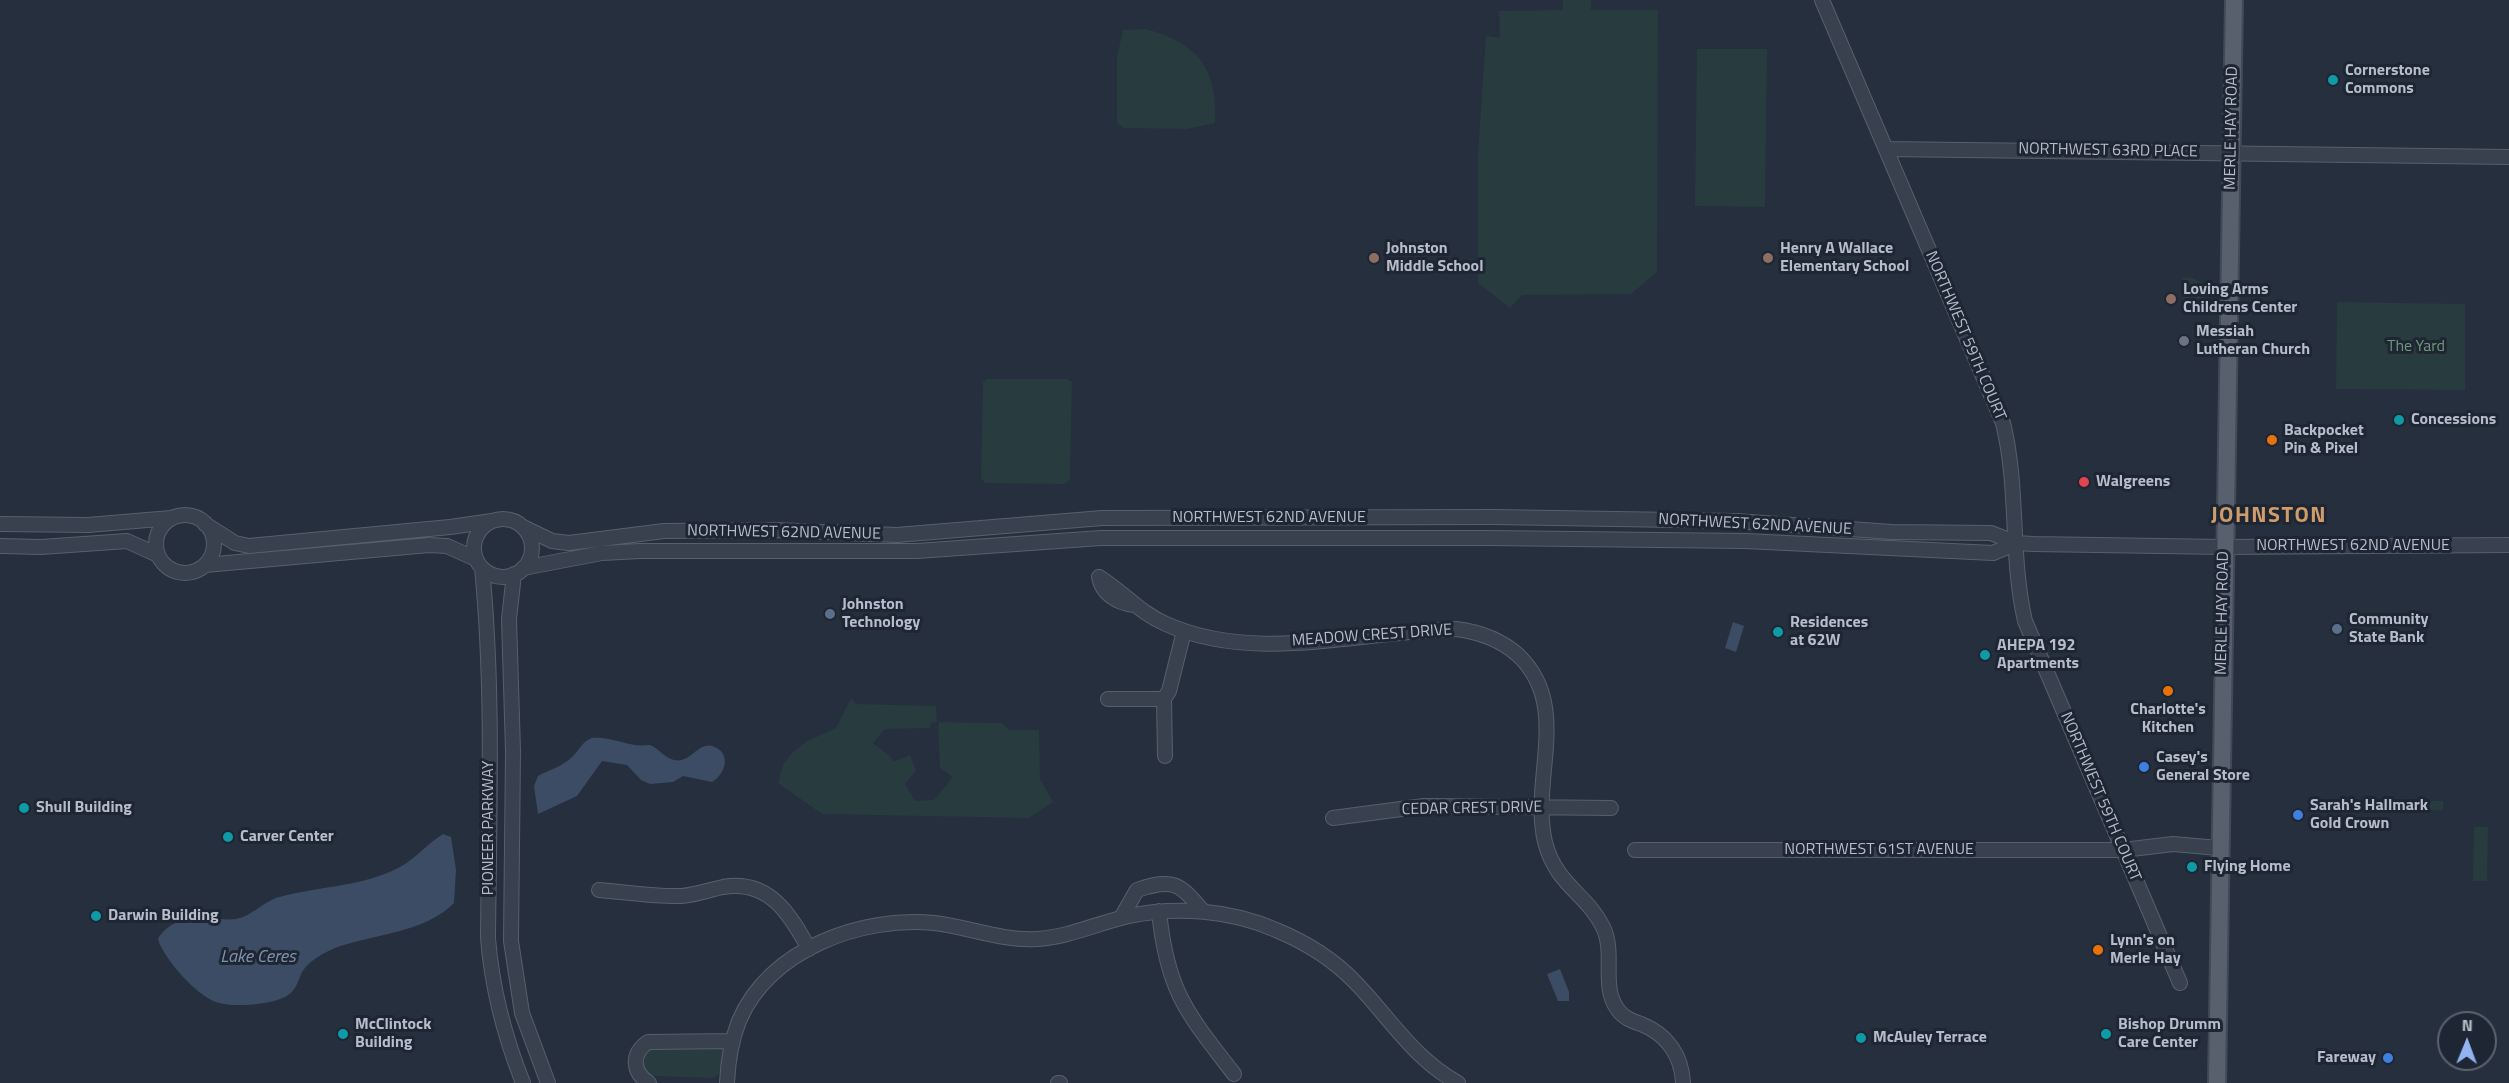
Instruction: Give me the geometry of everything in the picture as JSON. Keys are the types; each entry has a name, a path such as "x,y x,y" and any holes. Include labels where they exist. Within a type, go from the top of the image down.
{"main road":[{"name":"MERLE HAY ROAD","path":"2217,1083 2234,0"}],"street":[{"name":"NORTHWEST 59TH COURT","path":"1822,0 2003,423 2007,440 2017,543 2018,592 2025,621 2180,983"},
{"name":"NORTHWEST 63RD PLACE","path":"1886,149 2509,157"},
{"path":"0,524 97,525 174,518 184,515 196,518 228,540 249,546 450,527 503,519 514,521 524,527 530,537 532,548 530,559 519,571 503,576 492,574 479,563 447,546 429,545 205,565"},
{"name":"NORTHWEST 62ND AVENUE","path":"524,527 552,542 569,543 664,531 775,530 897,535 1102,518 1494,517 1736,521 1892,532 1991,533 2017,543 2224,547 2509,545"},
{"path":"174,518 164,524 158,533 156,544 158,555 173,571 196,571 205,565 211,555 213,544 211,533 205,524"},
{"path":"479,563 474,547 476,536 492,521"},
{"name":"NORTHWEST 62ND AVENUE","path":"519,571 602,554 640,551 917,551 1101,538 1745,541 1993,553 2017,543"},
{"path":"0,546 41,547 127,541 158,555"},
{"name":"PIONEER PARKWAY","path":"479,563 489,659 491,974 503,1030 522,1083"},
{"name":"PIONEER PARKWAY","path":"519,571 509,619 513,751 511,941 522,1012 548,1083"},
{"name":"MEADOW CREST DRIVE","path":"1134,605 1164,624 1214,640 1246,644 1456,629 1485,635 1499,641 1524,661 1540,687 1545,701 1548,732 1542,807 1545,841 1552,862 1563,881 1595,914 1604,929 1611,960 1611,998 1619,1012 1629,1020 1659,1033 1672,1047 1680,1064 1683,1083"},
{"path":"1165,756 1164,699 1169,691 1184,631"},
{"path":"1108,699 1164,699"},
{"name":"CEDAR CREST DRIVE","path":"1333,818 1424,806 1611,808"},
{"name":"NORTHWEST 61ST AVENUE","path":"1635,850 2123,850 2173,844 2219,848"},
{"path":"1121,918 1137,890 1162,882 1183,888 1203,911"},
{"path":"599,890 682,896 733,886 756,889 768,894 787,910 809,949"},
{"path":"727,1083 733,1041 739,1020 757,992 771,975 809,949 843,934 888,923 933,923 997,936 1035,939 1074,933 1121,918 1159,912 1203,911 1251,921 1289,936 1318,952 1354,981 1414,1052 1458,1083"},
{"path":"1159,912 1164,956 1178,995 1196,1024 1234,1074"},
{"path":"649,1083 641,1078 635,1064 636,1055 648,1042 733,1041"}],"green space":[{"path":"1563,0 1591,0 1591,10 1658,10 1657,272 1631,294 1522,295 1510,308 1478,283 1478,153 1486,36 1500,38 1499,11 1563,10"},
{"path":"1145,29 1178,41 1201,60 1213,87 1215,123 1187,129 1124,128 1117,123 1117,57 1123,30"},
{"path":"1697,49 1767,49 1765,207 1695,206"},
{"path":"2183,278 2192,278 2205,284 2204,314 2183,313"},
{"name":"The Yard","path":"2337,302 2465,304 2465,390 2336,389"},
{"path":"987,379 1068,379 1072,382 1070,479 1065,484 985,483 981,478 983,382"},
{"path":"851,698 856,704 936,706 937,722 931,723 930,728 885,729 873,743 891,757 893,762 910,755 916,770 905,784 915,801 934,800 953,777 940,768 939,722 1002,723 1009,730 1039,730 1040,779 1053,802 1029,818 822,814 778,783 783,765 792,753 807,741 836,728"},
{"path":"2400,800 2443,801 2443,810 2400,809"},
{"path":"2474,827 2488,827 2487,881 2473,881"},
{"path":"720,1047 724,1052 721,1073 714,1078 651,1076 640,1066 645,1048"}],"water":[{"path":"1733,622 1744,626 1736,652 1725,648"},
{"path":"592,738 650,745 674,760 685,759 702,747 712,746 722,753 725,763 721,774 712,782 683,776 673,782 650,784 641,780 627,765 602,761 577,796 538,814 534,786 538,776 568,760"},
{"name":"Lake Ceres","path":"443,834 451,837 456,870 454,903 429,921 414,927 350,943 321,955 305,968 293,991 282,998 242,1005 216,1002 191,984 174,966 161,947 158,939 160,935 179,921 190,917 236,919 276,898 378,876 406,863"},
{"path":"1560,969 1569,992 1569,1001 1558,1001 1547,974"}],"place":[{"name":"Cornerstone Commons","path":"2333,80"},
{"name":"Johnston Middle School","path":"1374,258"},
{"name":"Henry A Wallace Elementary School","path":"1768,258"},
{"name":"Loving Arms Childrens Center","path":"2171,299"},
{"name":"Messiah Lutheran Church","path":"2184,341"},
{"name":"Concessions","path":"2399,420"},
{"name":"Backpocket Pin & Pixel","path":"2272,440"},
{"name":"Walgreens","path":"2084,482"},
{"name":"Johnston Technology","path":"830,614"},
{"name":"Community State Bank","path":"2337,629"},
{"name":"Residences at 62W","path":"1778,632"},
{"name":"AHEPA 192 Apartments","path":"1985,655"},
{"name":"Charlotte's Kitchen","path":"2168,691"},
{"name":"Casey's General Store","path":"2144,767"},
{"name":"Shull Building","path":"24,808"},
{"name":"Sarah's Hallmark Gold Crown","path":"2298,815"},
{"name":"Carver Center","path":"228,837"},
{"name":"Flying Home","path":"2192,867"},
{"name":"Darwin Building","path":"96,916"},
{"name":"Lynn's on Merle Hay","path":"2098,950"},
{"name":"McClintock Building","path":"343,1034"},
{"name":"Bishop Drumm Care Center","path":"2106,1034"},
{"name":"McAuley Terrace","path":"1861,1038"},
{"name":"Fareway","path":"2388,1058"}],"district":[{"name":"JOHNSTON","path":"2269,517"}]}
